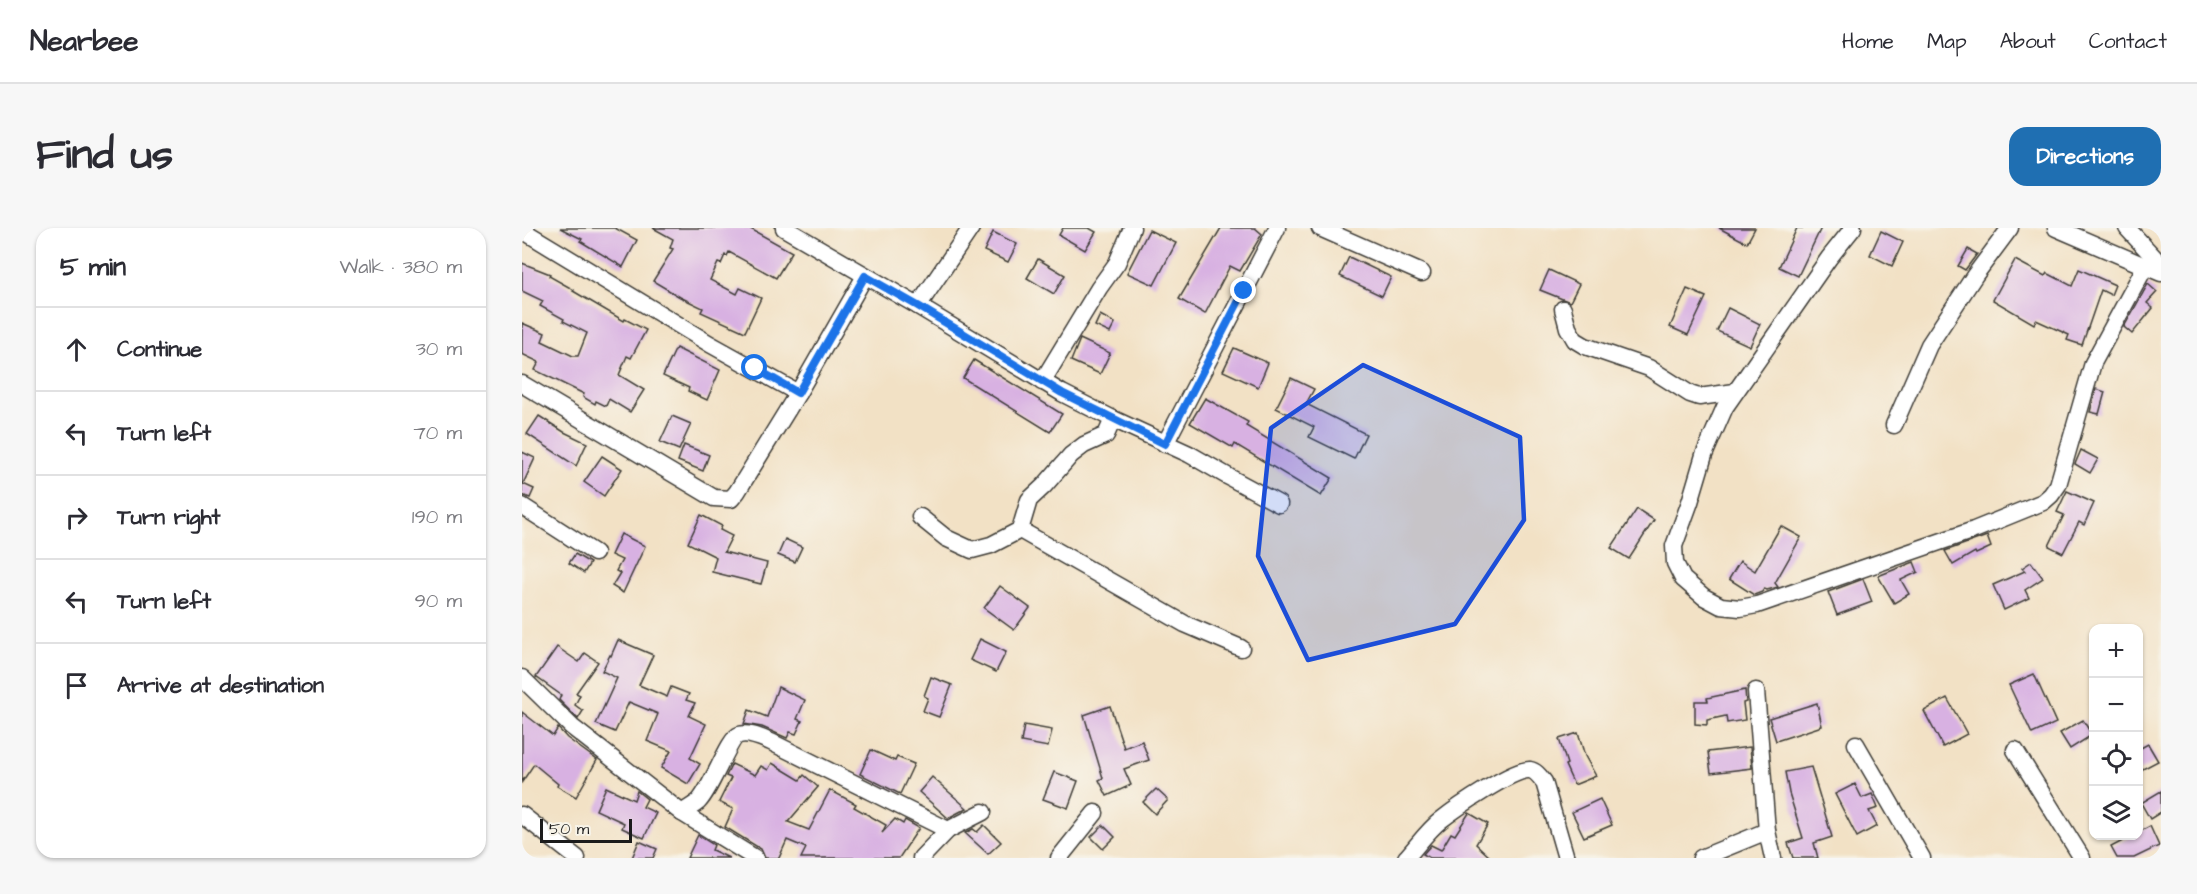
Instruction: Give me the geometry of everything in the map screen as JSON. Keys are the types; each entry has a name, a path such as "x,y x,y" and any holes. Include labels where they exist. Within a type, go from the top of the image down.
{"street":[{"path":"784,228 807,234 865,276 1042,382 1113,420 1189,454 1279,504"},
{"path":"918,306 971,228"},
{"path":"1042,382 1094,296 1118,263 1132,228"},
{"path":"1165,444 1277,228"},
{"path":"1320,228 1422,273"},
{"path":"1853,228 1829,258 1725,407 1704,455 1673,554 1683,579 1704,597 1721,606 1740,608 1765,603 1963,534 2043,502 2058,485 2093,363 2153,266"},
{"path":"1894,425 1929,345 2010,228"},
{"path":"2056,228 2153,266"},
{"path":"2127,228 2153,266 2161,273"},
{"path":"522,230 710,344 798,393"},
{"path":"522,384 714,498 730,499 737,492 798,393 865,276"},
{"path":"1563,309 1568,328 1575,340 1585,346 1649,368 1690,394 1699,396 1735,392"},
{"path":"920,517 946,538 972,550 991,545 1020,530 1029,500 1071,455 1084,445 1106,435 1113,420"},
{"path":"522,506 595,553"},
{"path":"1020,530 1185,624 1241,648"},
{"path":"522,678 572,727 682,813 755,858"},
{"path":"1756,692 1767,831 1773,858"},
{"path":"682,813 698,802 708,788 717,774 732,739 738,735 749,735 771,741 948,830"},
{"path":"1856,744 1922,858"},
{"path":"2015,750 2082,858"},
{"path":"1406,858 1440,821 1505,778 1530,770 1538,774 1544,782 1566,858"},
{"path":"921,858 948,830 983,812"},
{"path":"1059,858 1095,813"},
{"path":"522,815 577,858"},
{"path":"1701,858 1767,831"}],"highlighted area":[{"path":"1363,365 1520,437 1524,520 1455,624 1308,660 1258,556 1271,428"}],"building":[{"path":"560,228 615,228 637,240 623,267 580,241 582,239"},
{"path":"653,228 749,228 792,252 776,278 729,252 721,264 718,263 710,280 737,294 740,288 761,298 745,332 701,312 703,308 653,281 673,249 670,248 673,239"},
{"path":"1063,228 1089,228 1096,232 1085,250 1059,235"},
{"path":"1221,228 1255,228 1262,234 1240,271 1230,266 1205,314 1179,299"},
{"path":"1719,228 1755,228 1747,243"},
{"path":"1797,228 1821,228 1798,276 1779,267"},
{"path":"1149,230 1176,243 1154,285 1127,273"},
{"path":"1881,231 1903,242 1892,266 1870,255"},
{"path":"993,232 1017,244 1008,262 984,251"},
{"path":"1968,249 1977,254 1965,270 1958,266"},
{"path":"1349,257 1391,277 1382,296 1340,276"},
{"path":"1038,259 1065,275 1054,294 1027,278"},
{"path":"2015,260 2045,276 2047,273 2072,286 2079,269 2115,285 2111,295 2101,290 2082,345 2067,340 2069,335 2036,320 2034,324 1993,300"},
{"path":"522,263 550,274 549,276 624,321 625,319 646,330 631,358 627,356 619,375 644,390 630,412 609,399 606,406 596,401 595,404 583,397 584,394 535,370 539,362 522,354 522,323 545,333 542,341 573,356 578,356 587,333 540,306 543,301 522,291"},
{"path":"1549,270 1579,284 1570,302 1540,290"},
{"path":"2148,284 2157,292 2147,303 2153,308 2132,334 2124,327"},
{"path":"1687,289 1706,297 1688,335 1670,327"},
{"path":"1728,308 1760,324 1750,346 1717,331"},
{"path":"1100,315 1115,323 1110,333 1095,326"},
{"path":"1080,339 1110,353 1100,374 1071,361"},
{"path":"676,348 720,370 707,400 688,391 689,388 663,376"},
{"path":"1234,348 1268,363 1258,387 1223,371"},
{"path":"974,360 1062,414 1050,432 963,378"},
{"path":"1291,378 1314,389 1306,404 1366,434 1354,459 1309,437 1314,427 1276,408"},
{"path":"2096,389 2105,392 2099,414 2090,412"},
{"path":"1205,398 1248,422 1246,426 1332,478 1321,496 1235,444 1233,448 1190,423"},
{"path":"539,416 587,443 576,466 527,434"},
{"path":"672,416 691,424 679,450 660,442"},
{"path":"684,445 709,455 703,471 678,461"},
{"path":"2081,450 2098,459 2090,473 2075,464"},
{"path":"522,452 535,458 523,484 534,489 530,498 522,495"},
{"path":"602,456 622,469 604,496 584,482"},
{"path":"2067,491 2094,503 2084,525 2079,522 2063,553 2049,546 2064,515 2057,512"},
{"path":"1637,509 1654,520 1629,559 1611,548"},
{"path":"701,515 722,526 720,530 732,536 724,552 767,563 761,584 712,572 716,557 688,543"},
{"path":"1781,526 1801,537 1775,583 1778,587 1764,589 1754,595 1729,579 1740,561 1755,571"},
{"path":"621,534 645,546 623,593 612,586 620,573 616,571 622,560 611,555"},
{"path":"1987,536 1991,547 1976,554 1975,552 1953,565 1945,551"},
{"path":"785,539 802,547 795,562 778,555"},
{"path":"575,554 590,563 584,573 569,563"},
{"path":"1914,562 1918,572 1901,580 1909,594 1894,603 1878,576"},
{"path":"2031,562 2043,578 2025,590 2029,598 2004,610 1993,585 2025,571 2022,568"},
{"path":"1863,579 1872,602 1837,615 1828,592"},
{"path":"1000,586 1030,608 1014,630 984,608"},
{"path":"980,639 1006,652 996,672 970,660"},
{"path":"618,640 653,655 639,685 667,697 671,687 689,694 686,700 695,703 689,716 706,724 690,758 700,764 688,784 661,768 671,751 647,741 658,714 629,702 615,732 596,724 617,678 602,671"},
{"path":"557,647 579,662 585,653 598,662 576,693 580,695 575,705 583,711 578,719 559,700 561,695 536,677"},
{"path":"2034,674 2056,723 2032,734 2009,685"},
{"path":"931,677 952,685 939,717 923,711 928,698 924,696"},
{"path":"778,687 805,700 797,719 802,721 796,734 790,732 787,738 762,727 744,724 749,710 767,717"},
{"path":"1745,690 1746,702 1743,703 1745,720 1727,723 1726,716 1707,720 1707,725 1695,724 1695,701 1708,701 1707,698"},
{"path":"1947,698 1967,734 1943,747 1924,711"},
{"path":"1817,703 1822,726 1776,741 1769,718"},
{"path":"1110,706 1124,748 1142,741 1149,760 1124,769 1131,785 1107,796 1099,780 1103,778 1084,715"},
{"path":"522,712 553,736 558,728 567,738 597,760 576,797 557,786 558,784 534,764 522,782"},
{"path":"2083,720 2089,730 2089,737 2070,749 2060,733"},
{"path":"1024,725 1052,730 1048,747 1021,742"},
{"path":"1578,733 1585,756 1596,776 1574,785 1565,765 1567,764 1559,739"},
{"path":"2148,744 2158,761 2143,769 2143,747"},
{"path":"1750,747 1752,768 1711,773 1708,752"},
{"path":"871,750 895,761 897,757 914,764 900,794 860,774"},
{"path":"772,763 800,780 804,775 818,787 788,822 809,830 830,790 856,804 854,807 886,825 882,833 895,819 903,824 905,820 919,828 899,858 801,858 806,848 787,840 779,858 765,858 761,849 725,827 733,809 719,802 731,778 726,776 732,764 755,775 761,766 768,770"},
{"path":"1811,767 1832,837 1814,843 1818,858 1793,858 1788,843 1803,838 1785,772"},
{"path":"1054,772 1078,781 1068,808 1043,799"},
{"path":"932,777 967,808 948,818 919,792"},
{"path":"1855,784 1862,798 1872,794 1878,808 1869,811 1877,826 1857,837 1835,794"},
{"path":"606,787 634,800 637,791 647,799 643,807 656,813 644,838 622,828 624,823 596,810"},
{"path":"1156,789 1168,800 1155,814 1143,802"},
{"path":"2161,791 2161,812 2150,819 2143,802"},
{"path":"1600,799 1612,825 1584,837 1572,812"},
{"path":"1469,813 1488,824 1476,844 1491,858 1430,858 1423,854 1431,845 1441,850 1451,833 1455,835"},
{"path":"984,825 1001,842 988,854 965,833 973,829 977,832"},
{"path":"1103,825 1115,837 1103,849 1091,837"},
{"path":"2150,826 2159,846 2134,858 2117,858 2111,847 2124,840 2143,840 2143,830"},
{"path":"698,835 714,845 712,850 729,858 687,858"},
{"path":"639,841 657,849 653,858 632,858"}],"route":[{"path":"755,368 798,393 865,276 1062,393 1165,444 1244,291"}]}
